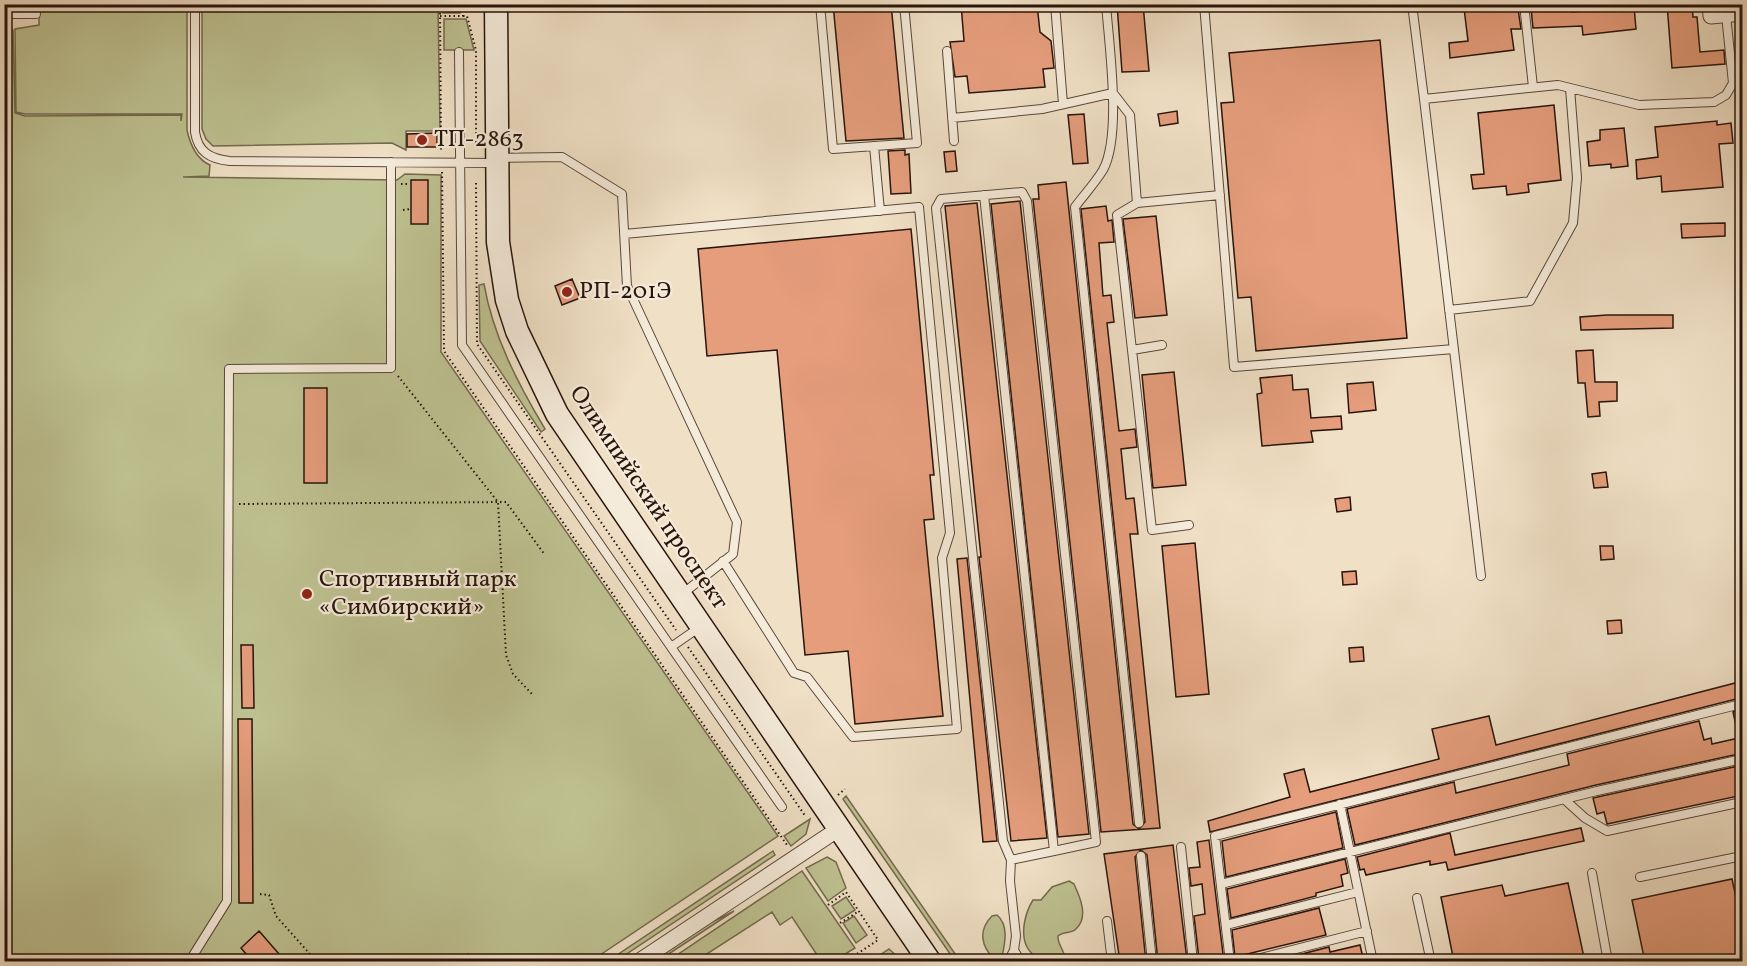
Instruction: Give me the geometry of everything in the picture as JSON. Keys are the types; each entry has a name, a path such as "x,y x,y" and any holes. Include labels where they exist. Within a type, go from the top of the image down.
{"street":[{"name":"Олимпийский проспект","path":"495,4 501,268 517,331 557,414 930,962"},
{"path":"1710,4 1711,16 1743,13"},
{"path":"638,962 840,828"}],"lane":[{"path":"13,4 13,14 36,14"},
{"path":"195,4 195,132 202,151 217,160 460,163 562,157 622,194 627,286 737,522 734,554 680,596"},
{"path":"820,4 833,149 916,143 904,4"},
{"path":"1055,4 1064,104"},
{"path":"1106,4 1113,93 1112,131 1104,168 1075,207 1139,824"},
{"path":"1204,4 1234,368 1454,349"},
{"path":"1412,4 1481,576"},
{"path":"1524,4 1533,87"},
{"path":"1424,99 1558,85 1639,105 1714,102 1726,95 1733,83 1726,15"},
{"path":"947,51 954,141"},
{"path":"459,52 462,345 782,807"},
{"path":"1449,310 1530,301 1541,282 1573,223 1577,178 1570,88"},
{"path":"952,118 1042,109 1113,93"},
{"path":"1113,93 1130,115 1137,203"},
{"path":"874,146 880,211"},
{"path":"189,962 227,901 229,369 392,368 391,162"},
{"path":"1008,962 1014,950 1016,936 1010,881 1011,860 1003,841 936,208 941,198 1022,192 1028,201 1096,842 1011,860"},
{"path":"984,195 1054,851"},
{"path":"1189,525 1152,530 1117,215 1137,203 1220,195"},
{"path":"624,234 919,207 950,532 942,558 957,729 853,737 807,677 794,673 723,561"},
{"path":"1132,350 1162,345"},
{"path":"671,647 701,626"},
{"path":"1230,962 1215,836 1737,705"},
{"path":"1221,884 1350,854 1564,799 1743,759"},
{"path":"1564,799 1585,818 1607,831 1743,802"},
{"path":"1340,804 1373,962"},
{"path":"1181,847 1193,962"},
{"path":"1141,856 1152,962"},
{"path":"1640,877 1743,856"},
{"path":"1592,873 1608,962"},
{"path":"1226,925 1358,892"},
{"path":"1417,898 1431,962"},
{"path":"1107,921 1112,962"},
{"path":"1245,962 1367,931"},
{"path":"1014,950 1022,962"}],"path":[{"path":"440,4 444,351 795,857"},
{"path":"463,4 463,16"},
{"path":"440,16 467,16 476,50 476,149"},
{"path":"392,368 498,502 506,655 513,674 532,694"},
{"path":"228,504 506,502 545,555"},
{"path":"838,795 845,789"},
{"path":"828,905 846,892 878,940 845,962"},
{"path":"260,894 269,894 276,916 317,962"},
{"path":"840,923 858,911"},
{"path":"452,962 471,953"}],"green space":[{"name":"Спортивный парк «Симбирский»","path":"5,5 7,5 7,24 13,30 15,113 25,116 181,115 181,121 182,114 25,114 16,112 15,29 39,25 39,5 187,5 187,130 194,150 210,165 209,176 183,177 397,180 405,174 441,175 441,352 778,836 591,961 5,962"},
{"path":"202,5 438,5 440,131 406,131 406,150 392,143 213,146 206,139 202,129"},
{"path":"443,5 460,5 460,13 443,13"},
{"path":"444,19 466,19 474,50 444,50"},
{"path":"484,284 500,341 525,395 545,429 541,432 480,341 479,285"},
{"path":"846,796 960,961 955,961 843,799"},
{"path":"810,819 806,834 791,846 784,836"},
{"path":"773,851 775,855 616,961 608,961"},
{"path":"827,857 836,862 846,888 828,901 806,868"},
{"path":"802,871 855,948 834,961 821,961 792,917 780,925 772,912 696,961 668,961"},
{"path":"1069,881 1074,884 1079,895 1082,919 1074,931 1058,936 1065,957 1064,961 1038,961 1028,949 1024,936 1024,923 1028,911 1033,900 1041,900 1052,887"},
{"path":"846,897 855,910 841,919 832,906"},
{"path":"734,911 658,961 650,962 700,928"},
{"path":"997,915 1005,929 1005,940 1002,957 994,959 986,949 983,932 992,916"},
{"path":"854,916 867,935 856,943 843,923"},
{"path":"889,949 902,961 871,961"}],"building":[{"path":"833,4 891,4 904,138 846,141"},
{"path":"961,4 1037,4 1040,32 1051,41 1054,68 1043,69 1045,87 969,93 967,76 955,77 950,42 964,41"},
{"path":"1117,4 1143,4 1149,71 1122,72"},
{"path":"1516,4 1521,29 1511,29 1514,50 1450,58 1449,43 1468,41 1464,8"},
{"path":"1667,4 1692,4 1693,17 1697,17 1700,52 1724,50 1725,64 1672,68"},
{"path":"1572,6 1572,12 1634,6 1636,29 1583,35 1582,26 1533,28 1531,8"},
{"path":"1380,40 1407,338 1256,351 1251,297 1238,298 1221,103 1234,102 1229,53"},
{"path":"1743,48 1743,62 1737,63 1736,49"},
{"path":"1554,105 1561,180 1528,184 1529,192 1507,195 1506,186 1473,189 1471,175 1484,174 1478,113"},
{"path":"1177,111 1178,123 1160,126 1158,114"},
{"path":"1084,114 1088,163 1073,164 1068,115"},
{"path":"1717,121 1717,125 1731,123 1733,143 1719,144 1723,187 1662,192 1661,176 1637,179 1636,160 1658,157 1655,127"},
{"path":"1624,128 1628,166 1611,168 1611,164 1589,166 1587,142 1600,140 1600,130"},
{"name":"ТП-2863","path":"437,133 437,147 407,147 407,134"},
{"path":"905,150 905,155 909,154 911,193 891,194 888,151"},
{"path":"955,151 957,171 946,172 944,152"},
{"path":"411,180 428,180 428,224 411,224"},
{"path":"1066,182 1133,824 1139,829 1145,822 1081,209 1106,206 1108,221 1112,220 1114,242 1099,243 1103,296 1111,295 1114,322 1107,323 1119,431 1135,429 1137,447 1121,449 1126,499 1134,498 1138,534 1130,534 1160,828 1101,832 1033,199 1039,199 1038,185"},
{"path":"1020,201 1089,834 1058,837 991,204"},
{"path":"977,203 1047,838 1011,841 979,557 981,557 945,206"},
{"path":"1156,216 1167,315 1135,318 1123,219"},
{"path":"1725,223 1725,236 1682,238 1681,224"},
{"path":"911,229 934,475 930,475 934,519 924,520 943,716 855,724 848,651 805,655 777,350 707,356 698,249"},
{"name":"РП-201Э","path":"572,279 580,298 562,305 555,286"},
{"path":"1673,315 1673,328 1581,330 1580,317"},
{"path":"1593,350 1595,382 1617,382 1617,401 1599,402 1600,416 1588,417 1585,383 1578,383 1576,351"},
{"path":"1174,372 1186,485 1153,488 1142,375"},
{"path":"1292,375 1293,390 1308,389 1311,418 1341,416 1342,429 1311,431 1313,442 1262,446 1257,394 1262,393 1260,378"},
{"path":"1373,382 1376,410 1349,413 1347,384"},
{"path":"304,388 327,388 327,483 304,483"},
{"path":"1606,472 1608,487 1594,488 1592,474"},
{"path":"1350,497 1351,510 1337,512 1335,499"},
{"path":"1195,543 1209,694 1176,697 1162,546"},
{"path":"1600,546 1613,546 1614,559 1601,560"},
{"path":"967,558 997,841 983,842 957,559"},
{"path":"1356,571 1357,584 1343,585 1342,572"},
{"path":"1621,620 1622,633 1608,634 1607,621"},
{"path":"241,645 253,645 254,708 242,708"},
{"path":"1363,647 1364,661 1350,662 1349,648"},
{"path":"1739,682 1743,703 1736,699 1210,832 1208,821 1290,797 1284,774 1304,769 1310,792 1439,759 1432,729 1489,716 1496,745"},
{"path":"1743,707 1743,734 1738,735 1733,712"},
{"path":"238,719 252,719 253,903 239,903"},
{"path":"1699,721 1704,740 1711,738 1712,744 1743,737 1743,753 1596,785 1355,845 1347,809 1454,782 1456,793 1569,765 1567,754"},
{"path":"1743,765 1743,795 1607,824 1604,812 1597,814 1593,798"},
{"path":"1336,812 1343,848 1226,877 1222,841"},
{"path":"1581,828 1584,841 1448,870 1446,862 1430,865 1430,861 1366,875 1364,869 1360,870 1357,857 1450,833 1455,855"},
{"path":"1209,840 1224,962 1210,962 1210,957 1199,959 1194,916 1205,914 1202,884 1191,886 1189,868 1200,867 1197,842"},
{"path":"1173,845 1187,960 1158,962 1147,855 1141,850 1135,857 1146,962 1120,962 1104,854"},
{"path":"1345,859 1348,873 1341,875 1343,886 1316,893 1316,896 1231,918 1227,889"},
{"path":"1732,879 1743,929 1743,962 1645,962 1632,900"},
{"path":"1568,883 1585,962 1454,962 1441,897 1502,885 1505,896"},
{"path":"1319,908 1326,935 1235,957 1232,930"},
{"path":"259,931 286,962 253,962 241,948"},
{"path":"1360,945 1364,962 1271,962 1329,947 1330,952"}],"place":[{"name":"ТП-2863","path":"422,140"},
{"name":"РП-201Э","path":"567,292"},
{"name":"Спортивный парк «Симбирский»","path":"307,594"}]}
